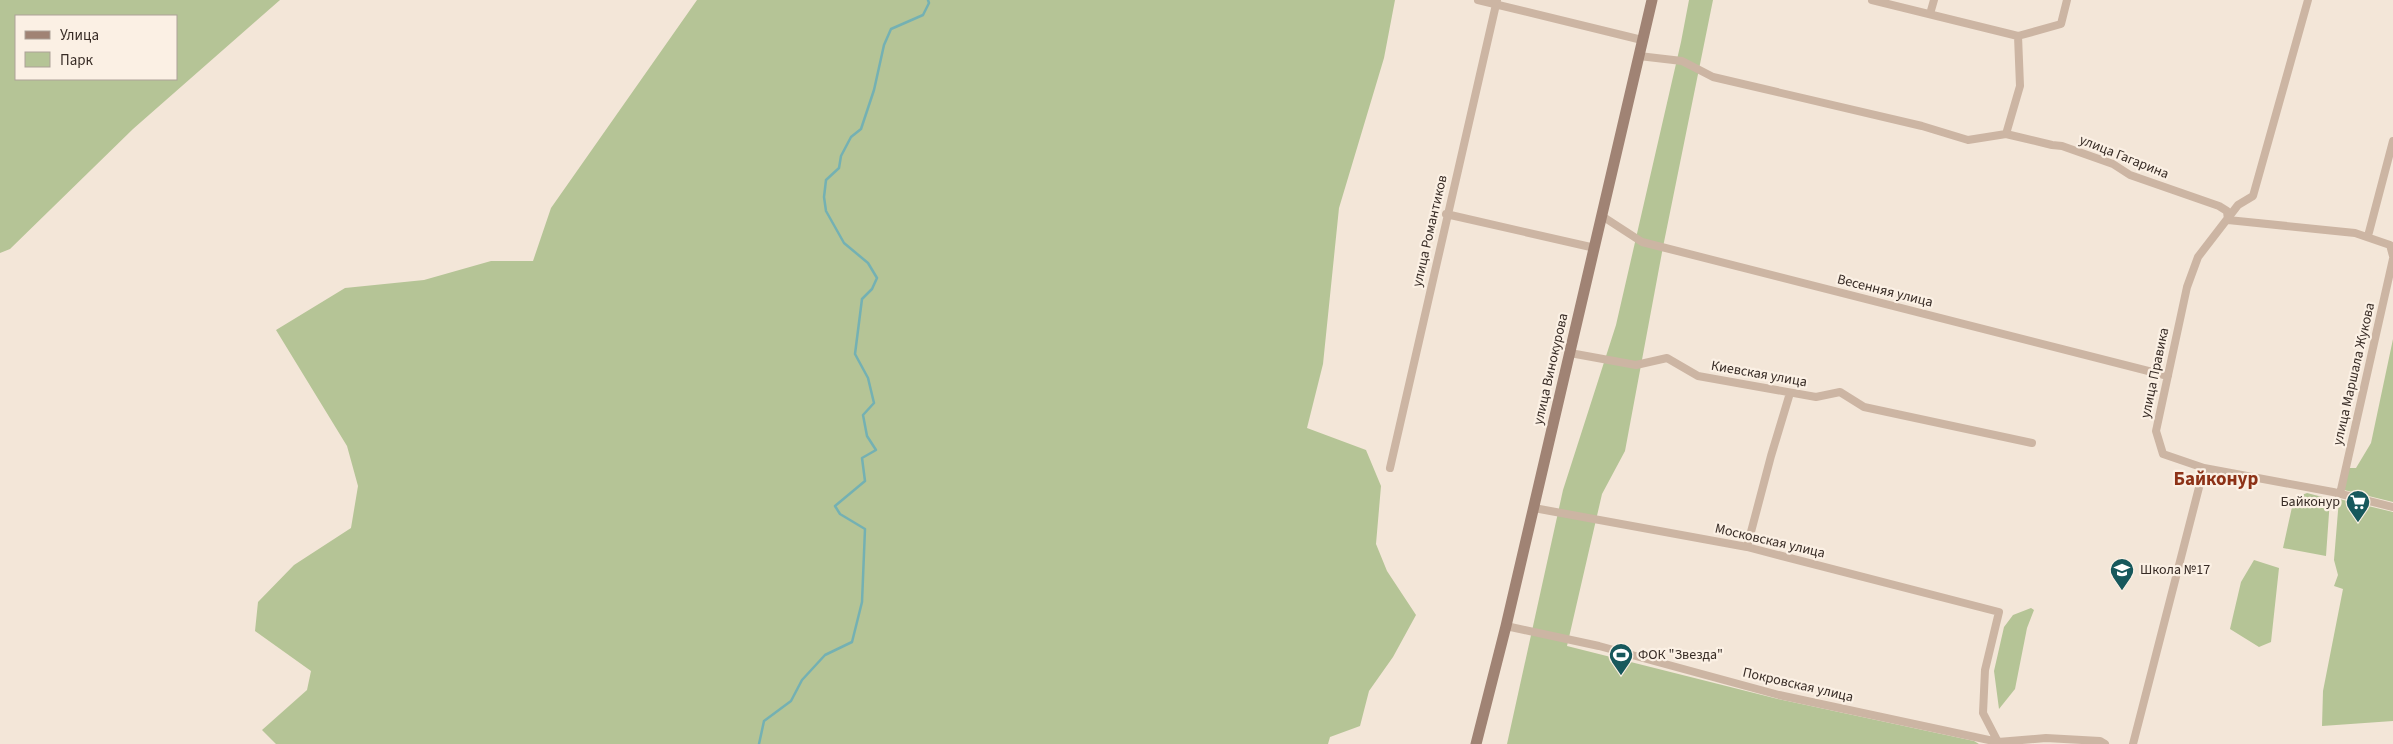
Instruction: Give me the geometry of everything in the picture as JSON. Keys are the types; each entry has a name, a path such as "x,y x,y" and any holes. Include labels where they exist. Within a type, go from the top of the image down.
{"main road":[{"name":"улица Винокурова","path":"1476,744 1534,508 1652,0"}],"street":[{"path":"1478,0 1497,2 1642,40"},
{"path":"1872,0 2018,36 2061,24 2067,0"},
{"path":"1930,14 1934,0"},
{"name":"улица Правика","path":"2204,468 2163,454 2156,431 2185,296 2198,257 2238,205 2253,196 2308,0"},
{"name":"улица Романтиков","path":"1390,468 1446,214 1497,2"},
{"path":"2006,134 2020,86 2018,36"},
{"name":"улица Гагарина","path":"1639,56 1682,61 1713,77 1922,126 1968,140 2006,134 2062,146 2113,164 2130,175 2219,206 2227,212 2228,220"},
{"path":"2228,220 2355,233 2368,236 2393,141"},
{"path":"1446,214 1594,248"},
{"name":"Весенняя улица","path":"1602,216 1642,242 2168,376"},
{"name":"улица Маршала Жукова","path":"2340,494 2393,257 2390,245 2368,236"},
{"name":"Киевская улица","path":"1570,353 1636,365 1667,358 1698,376 1816,397 1840,392 1864,407 2032,443"},
{"path":"1747,547 1790,393"},
{"path":"2133,744 2204,468 2340,494 2393,507"},
{"name":"Московская улица","path":"1534,508 1747,547 1999,612 1985,670 1983,713 1998,742"},
{"name":"Покровская улица","path":"1506,626 1599,646 1779,695 1998,742 2046,738 2100,740 2105,744"}],"green space":[{"path":"0,0 280,0 133,129 10,249 0,253"},
{"path":"697,0 1395,0 1384,58 1339,208 1323,364 1307,428 1366,450 1381,486 1376,544 1387,571 1416,615 1393,657 1369,691 1360,726 1330,737 1328,744 276,744 262,730 307,690 311,671 255,631 258,602 294,565 351,528 358,486 347,446 276,330 345,288 424,280 491,261 533,261 551,208"},
{"path":"1689,0 1713,0 1663,247 1625,451 1602,494 1567,646 1778,699 1974,741 1979,744 1507,744 1563,490 1616,325"},
{"path":"2393,339 2393,502 2340,489 2345,468 2356,468 2371,443"},
{"path":"2307,493 2330,499 2326,556 2283,548 2294,498"},
{"path":"2339,499 2393,512 2393,721 2322,726 2323,691 2343,589 2334,586 2338,575 2334,560"},
{"path":"2254,560 2279,568 2271,642 2259,647 2230,629 2241,582"},
{"path":"2031,608 2034,610 2027,628 2015,689 1999,709 1994,671 2004,627 2013,615"}],"waterway":[{"path":"759,744 764,721 791,701 802,680 825,655 852,642 862,602 865,529 840,514 835,506 865,481 862,458 876,450 867,436 863,415 874,403 868,378 855,354 862,299 872,289 877,278 868,263 844,243 826,211 824,197 826,180 839,168 841,156 851,137 861,129 874,90 884,45 891,29 923,15 929,3 928,0"}],"place":[{"name":"Байконур","path":"2358,523"},
{"name":"Школа №17","path":"2122,591"},
{"name":"ФОК \"Звезда\"","path":"1621,676"}],"district":[{"name":"Байконур","path":"2216,479"}]}
